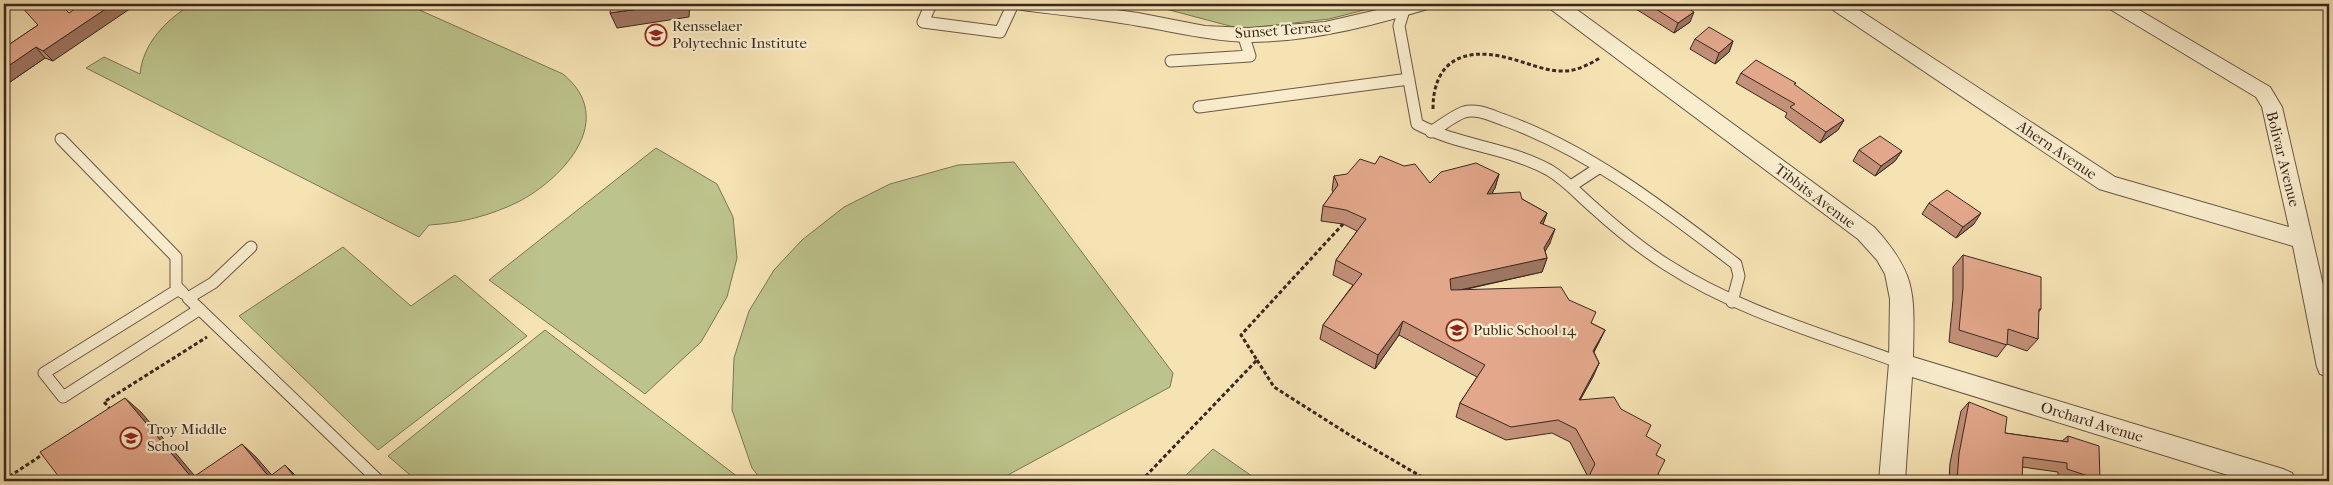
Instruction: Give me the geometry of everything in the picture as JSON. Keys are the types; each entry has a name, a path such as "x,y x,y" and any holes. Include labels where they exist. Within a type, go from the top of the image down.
{"street":[{"name":"Sunset Terrace","path":"1022,4 1154,22 1221,34 1268,34 1321,29 1372,20 1424,4"},
{"name":"Tibbits Avenue","path":"1556,4 1872,240 1885,254 1896,274 1902,298 1902,363 1892,481"},
{"name":"Ahern Avenue","path":"1837,4 2107,182 2130,192 2303,240"},
{"name":"Bolivar Avenue","path":"2115,4 2263,92 2272,107 2303,240 2329,367"},
{"name":"Orchard Avenue","path":"1902,363 2282,481"}],"lane":[{"path":"931,4 922,22 1000,32 1013,4"},
{"path":"1404,10 1399,26 1417,124 1431,132 1513,154 1548,170 1571,186 1666,265 1732,302 1902,363"},
{"path":"1171,61 1250,56 1243,34"},
{"path":"1199,107 1409,79"},
{"path":"1431,132 1464,112 1482,112 1535,131 1600,167 1672,215 1736,264 1739,276 1732,302"},
{"path":"61,139 176,257 176,286 183,294 379,481"},
{"path":"1571,186 1600,167"},
{"path":"200,310 63,397 44,374 183,294 213,282 251,247"}],"path":[{"path":"1433,117 1432,93 1434,83 1441,70 1453,61 1466,56 1492,55 1562,71 1582,68 1606,54"},
{"path":"1343,224 1241,335 1274,387 1348,434 1429,481"},
{"path":"104,414 112,409 104,402 220,328"},
{"path":"1141,481 1257,360"},
{"path":"4,480 54,447"}],"green space":[{"path":"192,4 406,4 563,74 579,91 586,110 585,128 578,146 567,163 535,191 518,202 486,215 464,221 429,225 419,237 86,68 104,57 140,74 146,52 157,33 173,17"},
{"path":"1147,4 1388,4 1329,19 1241,29"},
{"path":"656,148 717,184 733,217 737,258 727,297 701,342 645,394 489,280"},
{"path":"1014,162 1173,373 1170,387 997,481 762,481 752,468 732,410 734,358 749,311 774,270 802,240 844,207 890,184 958,165"},
{"path":"343,247 411,306 455,275 527,336 378,450 239,316"},
{"path":"545,330 738,477 734,481 417,481 388,456"},
{"path":"1213,449 1259,481 1180,481"}],"building":[{"path":"19,4 60,4 69,13 82,4 113,4 43,51 36,47 4,69 4,48 38,25"},
{"path":"611,4 675,4 610,13"},
{"path":"1648,4 1681,4 1694,12 1678,23"},
{"path":"1709,27 1733,41 1719,53 1695,39"},
{"path":"1756,60 1796,83 1794,84 1844,120 1826,132 1790,107 1795,104 1741,73"},
{"path":"1880,136 1902,151 1881,166 1859,150"},
{"name":"Public School 14","path":"1380,156 1404,166 1415,164 1430,183 1441,172 1476,163 1499,174 1487,194 1520,192 1522,199 1547,213 1540,223 1555,229 1544,248 1547,258 1450,279 1451,290 1561,287 1569,300 1596,312 1591,323 1605,330 1593,351 1599,363 1579,400 1614,397 1621,409 1651,425 1646,436 1661,445 1656,455 1665,460 1658,474 1662,481 1599,481 1589,476 1595,464 1576,429 1558,420 1511,427 1460,403 1485,365 1403,321 1378,355 1323,325 1362,274 1336,260 1366,219 1346,210 1323,206 1338,185 1334,176 1347,174 1360,159 1375,164"},
{"path":"1947,190 1981,213 1963,227 1929,203"},
{"path":"1963,255 2041,277 2041,309 2039,309 2038,339 2008,329 2007,345 1959,330 1963,287"},
{"path":"125,398 192,478 242,444 269,477 285,465 298,481 62,481 40,452"},
{"path":"1969,402 2007,417 2005,433 2068,442 2068,436 2099,446 2100,480 2067,469 2067,463 2023,457 2022,481 1957,481 1959,454"}],"place":[{"name":"Rensselaer Polytechnic Institute","path":"656,35"},
{"name":"Public School 14","path":"1457,330"},
{"name":"Troy Middle School","path":"131,438"}]}
